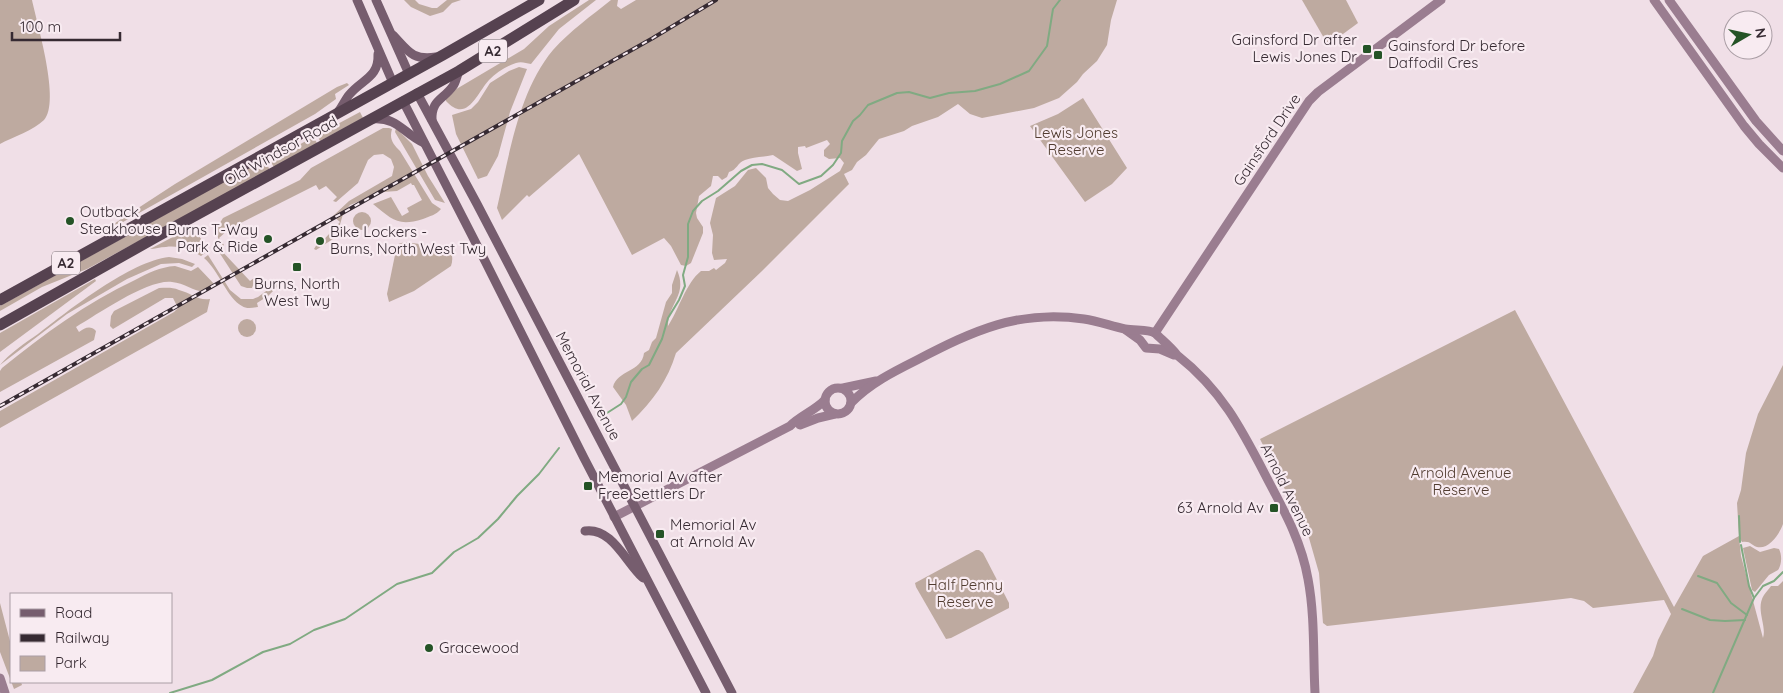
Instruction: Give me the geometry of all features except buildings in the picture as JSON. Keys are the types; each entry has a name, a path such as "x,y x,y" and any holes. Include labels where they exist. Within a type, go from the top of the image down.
{"highway":[{"name":"Old Windsor Road","path":"0,300 338,112 443,56 539,0"},
{"name":"Old Windsor Road","path":"0,325 459,71 574,0"},
{"path":"409,74 417,93"},
{"path":"393,83 403,101"}],"main road":[{"path":"356,0 393,83"},
{"path":"376,0 409,74"},
{"path":"388,29 413,55 426,58 443,56"},
{"path":"338,112 350,94 374,72 377,66 378,51"},
{"path":"432,120 434,106 453,86 459,71"},
{"name":"Memorial Avenue","path":"417,93 732,693"},
{"path":"403,101 614,517 706,693"},
{"path":"371,119 390,120 413,138 424,143"},
{"path":"585,531 595,530 604,535 649,583"}],"street":[{"name":"Gainsford Drive","path":"1154,334 1309,101 1318,92 1441,0"},
{"path":"1654,0 1744,126 1783,168"},
{"path":"1669,0 1752,116 1783,152"},
{"path":"790,426 844,412 851,403 876,381 965,336 1009,321 1040,317 1069,317 1098,321 1125,329 1154,334"},
{"path":"1125,329 1141,341 1146,348 1153,348 1158,344 1154,334"},
{"path":"1141,341 1143,335 1154,334"},
{"name":"Arnold Avenue","path":"1154,334 1200,374 1228,407 1296,537 1305,565 1310,592 1315,693"},
{"name":"Arnold Avenue","path":"1153,348 1177,355"},
{"path":"614,517 790,426 813,411 825,400 827,394 832,389 876,381"},
{"path":"843,388 850,394 851,403"},
{"path":"825,400 828,409 835,414"},
{"path":"0,678 4,693"},
{"path":"0,686 4,693"}],"green space":[{"path":"0,0 32,0 46,62 50,97 49,111 40,124 0,144"},
{"path":"404,0 415,0 419,4 437,8 447,0 461,0 452,3 443,12 430,16 411,7"},
{"path":"589,0 596,0 559,29 531,64 518,62 501,70 489,80 466,108 453,107 446,101 446,98 453,91 524,49 549,26"},
{"path":"611,0 618,0 617,6 621,9 636,0 1117,0 1111,20 1107,45 1097,61 1059,98 1034,108 982,118 970,114 958,104 938,117 879,139 852,170 844,174 849,184 676,353 669,372 659,390 632,421 626,405 613,387 619,377 639,364 644,353 649,350 656,338 666,302 672,293 672,285 677,270 680,279 679,293 671,311 668,326 687,289 696,276 701,271 709,271 714,268 716,270 727,259 714,260 712,253 713,235 710,223 716,198 735,186 748,170 756,168 766,178 768,188 773,194 780,200 788,201 840,171 844,163 840,158 829,159 824,156 824,150 830,144 827,140 806,148 805,146 798,147 802,169 797,171 773,155 742,161 722,180 718,176 713,176 711,186 699,196 696,213 703,227 703,233 691,263 686,266 681,265 671,246 664,238 632,255 579,154 529,197 527,195 502,220 497,208 516,126 531,85 553,50"},
{"path":"1302,0 1346,0 1358,23 1328,45"},
{"path":"519,67 527,69 510,112 498,156 487,176 478,179 456,134 452,115 471,109 478,102 490,83"},
{"path":"347,83 349,85 335,94 336,99 315,114 107,231 106,229 175,184 337,87"},
{"name":"Lewis Jones Reserve","path":"1083,98 1127,168 1112,184 1085,202 1030,126 1058,114"},
{"path":"360,112 363,118 320,141 317,135"},
{"path":"383,128 392,129 391,139 394,144 432,203 441,209 423,219 401,222 390,217 373,204 391,197 402,216 409,212 407,208 422,200 411,183 397,191 383,192 368,200 350,205 343,214 337,235 316,250 314,249 340,222 333,216 349,201 392,176 394,167 391,159 383,154 374,155 368,160 358,183 336,202 333,201 337,197 326,186 319,190 316,185 229,229 219,238 224,245 220,249 250,281 254,278 255,280 252,288 241,286 217,249 220,246 216,229 223,218 300,180 311,168"},
{"path":"396,128 412,144 428,176 445,203 435,200 395,132"},
{"path":"313,137 317,143 274,167 270,161"},
{"path":"266,163 270,170 87,269 42,287 0,311 0,306 202,194 205,190 256,165"},
{"path":"358,212 366,212 371,217 369,228 358,230 353,225 353,217"},
{"path":"188,229 198,235 208,251 201,256 179,247 150,249"},
{"path":"405,242 448,248 452,254 452,264 414,291 389,302 387,294 396,250 398,244"},
{"path":"208,255 230,290 241,299 253,299 277,283 279,285 268,296 257,303 258,307 244,307 232,297 204,258"},
{"path":"169,257 195,264 192,267 179,263 161,264 127,279 67,314 0,365 66,312 101,288 137,267 154,260"},
{"path":"175,266 191,271 198,267 216,286 205,292 172,282 150,286 137,291 76,327 79,332 88,328 94,329 96,331 94,340 0,392 0,371 2,368 50,331 82,309 117,289 154,271"},
{"path":"95,279 96,281 0,352 0,333"},
{"path":"159,288 174,288 198,298 210,299 207,312 0,428 0,411 174,312 178,308 173,298 165,298 113,329 110,326 111,316 114,311"},
{"name":"Arnold Avenue Reserve","path":"1515,310 1674,607 1703,556 1739,536 1737,503 1741,490 1746,453 1758,414 1783,365 1783,524 1773,540 1766,546 1757,547 1748,542 1742,542 1739,537 1741,556 1763,638 1762,600 1771,586 1778,586 1783,581 1783,693 1633,693 1653,656 1658,640 1671,614 1664,600 1593,608 1584,601 1571,598 1327,626 1323,623 1319,573 1309,538 1260,439"},
{"path":"243,319 251,319 256,324 254,335 243,337 238,332 238,324"},
{"path":"1750,546 1760,552 1774,548 1779,549 1781,557 1778,570 1769,575 1755,592 1752,590 1743,548"},
{"name":"Half Penny Reserve","path":"976,550 983,553 1009,603 1009,608 946,639 915,583"},
{"path":"0,603 10,641 10,678 0,652"},
{"path":"11,683 21,683 22,685 14,689"}],"waterway":[{"path":"607,413 621,404 626,397 631,382 642,369 649,365 662,339 668,318 685,286 683,275 688,257 688,224 693,211 702,201 718,191 741,171 752,165 762,164 782,170 799,184 821,176 833,165 841,153 842,141 853,121 868,105 897,93 909,92 930,98 949,93 975,91 1000,84 1029,71 1047,46 1053,9 1060,0"},
{"path":"170,693 212,680 263,652 290,644 314,630 345,619 397,584 432,573 454,552 478,538 498,519 539,474 559,448"},
{"path":"1739,516 1740,542"},
{"path":"1741,545 1749,586 1754,598"},
{"path":"1713,693 1754,598 1763,586 1774,581 1783,572"},
{"path":"1698,576 1717,583 1731,603 1747,615"},
{"path":"1682,609 1710,620 1745,620"}],"railway":[{"path":"0,406 653,38 716,0"}],"place":[{"name":"Gainsford Dr after Lewis Jones Dr","path":"1367,49"},
{"name":"Gainsford Dr before Daffodil Cres","path":"1378,55"},
{"name":"Outback Steakhouse","path":"70,221"},
{"name":"Burns T-Way Park & Ride","path":"268,239"},
{"name":"Bike Lockers - Burns, North West Twy","path":"320,241"},
{"name":"Burns, North West Twy","path":"297,267"},
{"name":"Memorial Av after Free Settlers Dr","path":"588,486"},
{"name":"63 Arnold Av","path":"1274,508"},
{"name":"Memorial Av at Arnold Av","path":"660,534"},
{"name":"Gracewood","path":"429,648"}]}
